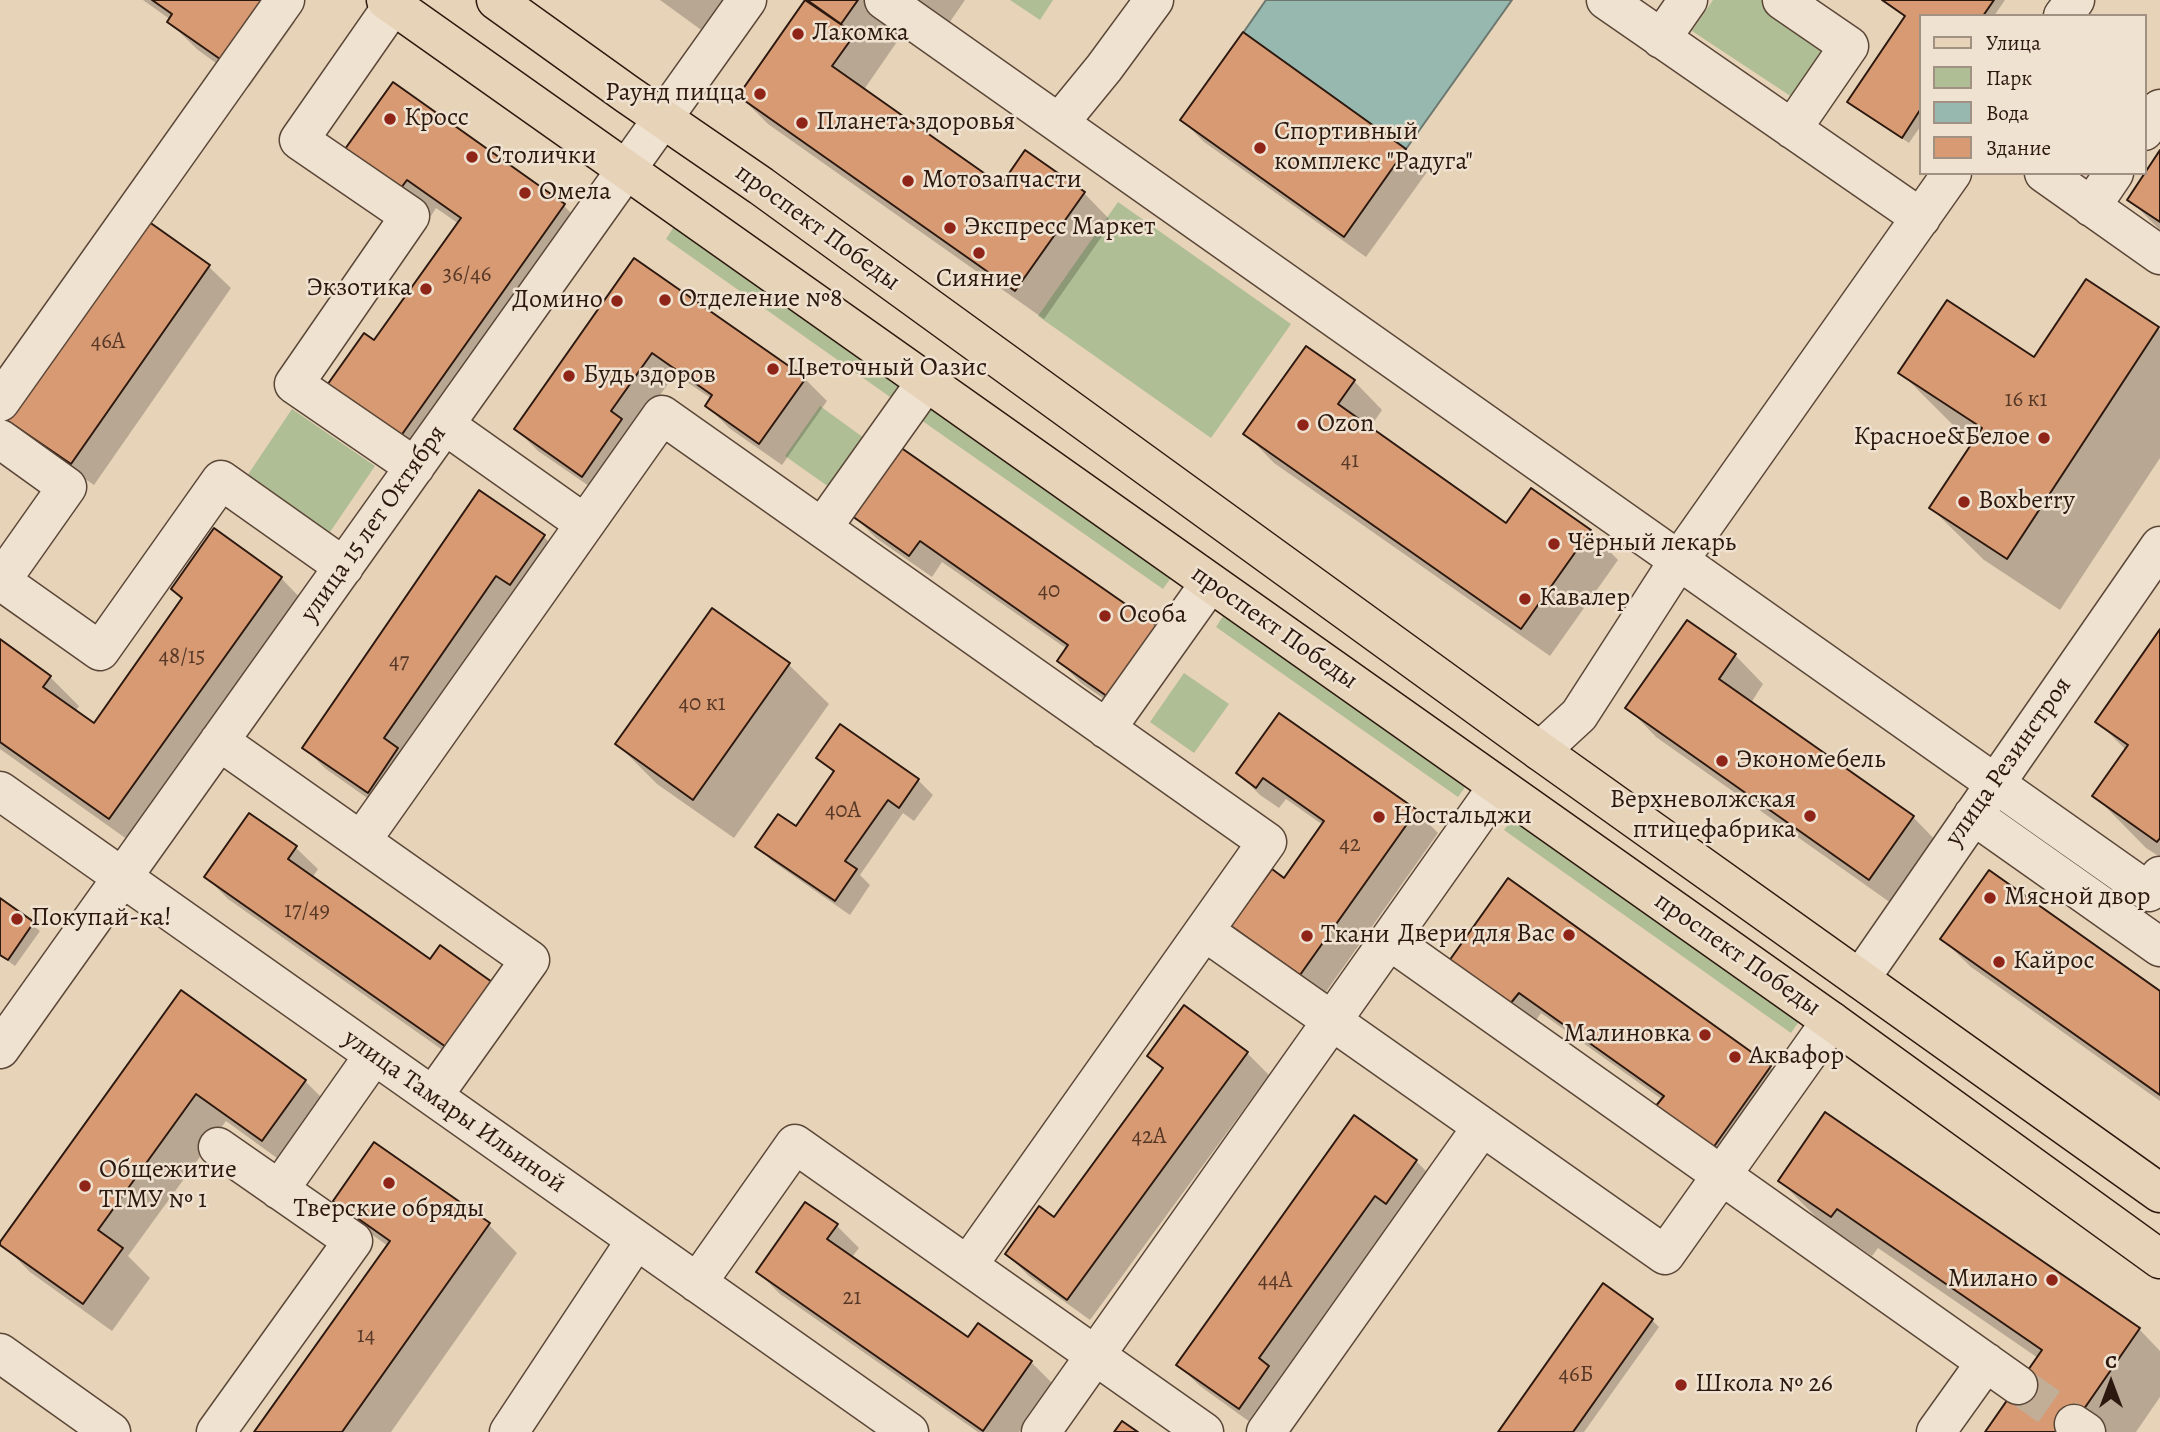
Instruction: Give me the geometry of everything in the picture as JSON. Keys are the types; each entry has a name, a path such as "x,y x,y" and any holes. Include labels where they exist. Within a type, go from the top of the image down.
{"main road":[{"name":"проспект Победы","path":"496,0 761,186 1540,751 2160,1193"},
{"name":"проспект Победы","path":"389,2 1831,1021 2160,1259"}],"street":[{"path":"0,402 285,0"},
{"name":"улица 15 лет Октября","path":"0,1049 747,0"},
{"path":"884,0 924,11 1059,123 2149,892 2160,876"},
{"path":"1059,123 1154,0"},
{"path":"1661,39 1688,0"},
{"path":"1782,0 1849,46 1792,128"},
{"path":"1606,1 1921,218"},
{"path":"389,2 299,140 410,216 295,384 415,467"},
{"path":"2146,128 2160,109"},
{"path":"1540,751 1579,715 1679,560 1951,175"},
{"path":"2046,175 2160,255"},
{"path":"2091,206 2113,175"},
{"path":"822,528 926,382"},
{"path":"361,841 662,415 1267,842 968,1265"},
{"path":"445,425 585,524"},
{"path":"0,439 67,487 0,582 100,651 221,480 344,567"},
{"name":"улица Резинстроя","path":"1860,979 2160,546"},
{"path":"1106,729 1210,583"},
{"path":"219,741 530,960 433,1096"},
{"path":"1041,1432 1498,786"},
{"name":"улица Тамары Ильиной","path":"0,791 909,1432"},
{"path":"1973,815 2160,947"},
{"path":"1204,930 1665,1255 1831,1021"},
{"path":"1389,940 2018,1385"},
{"path":"279,1190 374,1055"},
{"path":"1266,1432 1482,1127"},
{"path":"697,1283 795,1144 1203,1432"},
{"path":"216,1432 352,1241 218,1147"},
{"path":"509,1432 636,1240"},
{"path":"0,1353 111,1432"},
{"path":"1936,1432 1986,1362"}],"green space":[{"path":"1010,0 1053,0 1040,20"},
{"path":"1713,0 1776,0 1835,39 1795,99 1692,31"},
{"path":"1118,202 1291,324 1211,438 1038,316"},
{"path":"675,225 902,386 893,399 666,239"},
{"path":"820,406 864,438 829,487 785,456"},
{"path":"930,406 1172,576 1163,589 921,420"},
{"path":"292,409 375,466 330,532 247,476"},
{"path":"1225,613 1468,783 1458,797 1216,627"},
{"path":"1184,673 1229,704 1194,753 1150,722"},
{"path":"1514,817 1800,1020 1791,1033 1504,830"}],"water":[{"path":"1266,0 1512,0 1406,149 1243,33"}],"building":[{"path":"152,0 262,0 220,59 167,22 172,14"},
{"path":"805,0 855,34 832,66 1001,185 1025,150 1085,192 1015,291 738,96"},
{"path":"807,0 858,0 841,24"},
{"path":"1882,0 1994,0 1984,14 1918,14 1918,113 1902,138 1847,102 1905,16"},
{"path":"1243,32 1406,149 1344,237 1180,120"},
{"path":"393,82 565,204 398,440 325,388 364,333 374,340 461,218 407,180 401,188 345,149"},
{"path":"2160,150 2160,222 2127,200"},
{"path":"145,219 210,265 71,464 5,419"},
{"path":"634,258 806,378 759,444 705,406 712,395 652,353 611,411 622,419 582,477 514,429"},
{"path":"2086,279 2159,327 2007,559 1929,508 1982,428 1898,373 1947,300 2034,357"},
{"path":"1306,346 1355,380 1338,404 1506,523 1531,488 1591,530 1521,629 1243,434"},
{"path":"900,447 1157,626 1108,697 1057,661 1068,645 920,541 909,556 852,516"},
{"path":"479,490 545,535 510,585 496,576 384,738 398,748 368,793 302,748"},
{"path":"214,528 282,577 109,819 0,742 0,639 51,676 43,687 94,723 182,598 171,589"},
{"path":"712,608 790,663 693,800 615,744"},
{"path":"1687,620 1736,654 1719,679 1914,816 1869,880 1625,708"},
{"path":"2160,629 2160,838 2157,842 2092,796 2128,745 2095,722"},
{"path":"1279,713 1417,810 1300,975 1231,926 1272,869 1284,878 1324,821 1263,778 1256,788 1236,773"},
{"path":"840,724 919,779 899,808 888,800 845,861 857,869 835,901 755,847 778,814 796,826 834,771 816,758"},
{"path":"249,813 297,846 288,859 430,959 440,945 492,982 446,1047 204,877"},
{"path":"1989,870 2160,991 2160,1095 1940,939"},
{"path":"1508,878 1771,1066 1713,1148 1655,1107 1664,1096 1519,993 1510,1004 1449,961"},
{"path":"0,898 34,922 8,960 0,955"},
{"name":"Общежитие ТГМУ № 1","path":"181,990 306,1080 262,1141 196,1094 98,1230 123,1248 83,1304 0,1245 0,1242"},
{"path":"1184,1005 1248,1052 1067,1300 1005,1254 1039,1206 1054,1217 1163,1068 1147,1056"},
{"path":"1825,1112 2140,1328 2068,1432 1985,1432 2042,1350 1837,1209 1831,1217 1778,1181"},
{"path":"1354,1115 1417,1160 1386,1204 1375,1196 1259,1358 1269,1366 1239,1409 1176,1365"},
{"path":"374,1142 490,1223 342,1432 254,1432 390,1241 333,1201"},
{"path":"805,1202 838,1224 827,1239 968,1337 978,1323 1032,1361 983,1431 756,1272"},
{"path":"1603,1283 1653,1319 1573,1432 1498,1432"},
{"path":"1122,1421 1138,1432 1114,1432"}],"tunnel":[{"path":"2018,1385 2074,1424"}],"place":[{"name":"Лакомка","path":"798,34"},
{"name":"Раунд пицца","path":"760,94"},
{"name":"Кросс","path":"390,119"},
{"name":"Планета здоровья","path":"802,123"},
{"name":"Спортивный комплекс \"Радуга\"","path":"1260,148"},
{"name":"Столички","path":"472,157"},
{"name":"Мотозапчасти","path":"908,181"},
{"name":"Омела","path":"525,193"},
{"name":"Экспресс Маркет","path":"950,228"},
{"name":"Сияние","path":"979,253"},
{"name":"Экзотика","path":"426,289"},
{"name":"Отделение №8","path":"665,300"},
{"name":"Домино","path":"617,301"},
{"name":"Цветочный Оазис","path":"773,369"},
{"name":"Будь здоров","path":"569,376"},
{"name":"Ozon","path":"1303,425"},
{"name":"Красное&Белое","path":"2044,438"},
{"name":"Boxberry","path":"1964,502"},
{"name":"Чёрный лекарь","path":"1554,544"},
{"name":"Кавалер","path":"1525,599"},
{"name":"Особа","path":"1105,616"},
{"name":"Экономебель","path":"1722,761"},
{"name":"Верхневолжская птицефабрика","path":"1810,816"},
{"name":"Ностальджи","path":"1379,817"},
{"name":"Мясной двор","path":"1990,898"},
{"name":"Покупай-ка!","path":"17,919"},
{"name":"Двери для Вас","path":"1569,935"},
{"name":"Ткани","path":"1307,936"},
{"name":"Кайрос","path":"1999,962"},
{"name":"Малиновка","path":"1705,1035"},
{"name":"Аквафор","path":"1735,1057"},
{"name":"Тверские обряды","path":"389,1183"},
{"name":"Общежитие ТГМУ № 1","path":"85,1186"},
{"name":"Милано","path":"2052,1280"},
{"name":"Школа № 26","path":"1681,1385"}]}
